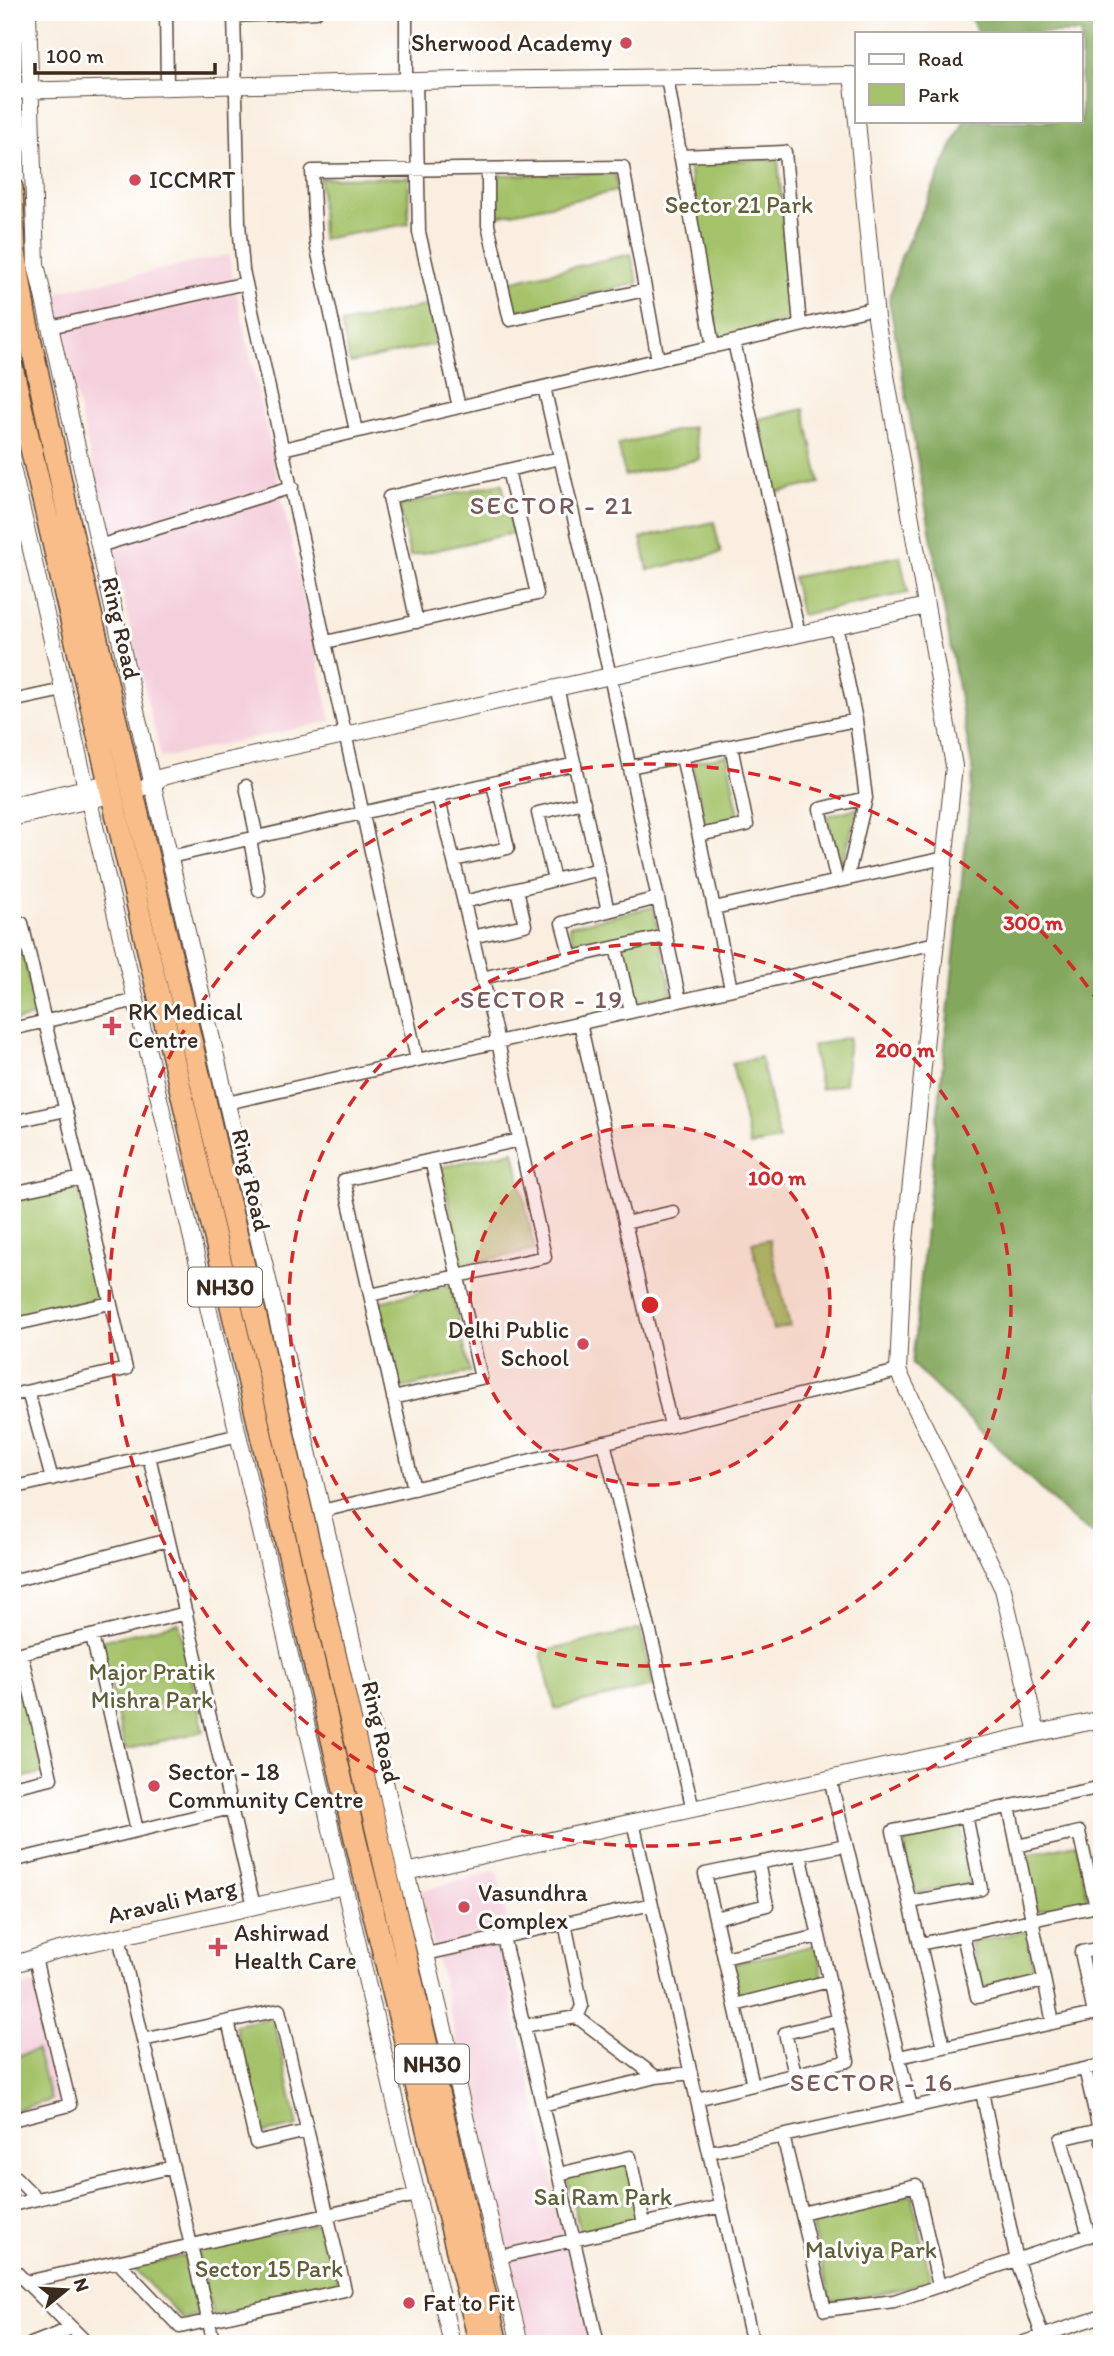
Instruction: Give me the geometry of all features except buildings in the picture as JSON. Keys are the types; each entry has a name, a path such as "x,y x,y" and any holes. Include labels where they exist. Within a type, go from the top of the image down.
{"highway":[{"name":"Ring Road","path":"12,188 15,252 25,314 72,533 145,781 366,1785 497,2344"},
{"name":"Ring Road","path":"12,367 344,1791 480,2344"}],"street":[{"path":"28,12 36,264 99,546 145,781 170,858 520,2344"},
{"path":"166,12 167,88"},
{"path":"316,12 234,14 239,223 246,283 417,1060"},
{"path":"406,12 418,170 419,232 459,407"},
{"path":"12,91 852,75 855,103"},
{"path":"667,77 713,347"},
{"path":"857,122 875,309 954,766 903,1260 898,1371 1003,1589 1037,1733"},
{"path":"680,156 785,152 800,326"},
{"path":"356,431 316,244 312,171 622,167 658,360"},
{"path":"488,169 488,225 510,320 645,290"},
{"path":"50,327 246,283"},
{"path":"283,449 875,309"},
{"path":"734,342 799,634"},
{"path":"544,387 680,1001"},
{"path":"416,622 389,497 560,458"},
{"path":"12,468 452,2344"},
{"path":"326,642 537,594 508,470"},
{"path":"99,546 292,487"},
{"path":"145,781 926,606"},
{"path":"836,625 856,720 866,798 842,880"},
{"path":"557,687 608,911"},
{"path":"12,701 63,690"},
{"path":"630,767 856,720"},
{"path":"699,835 747,825 731,746"},
{"path":"682,756 732,989"},
{"path":"170,858 575,764"},
{"path":"454,860 508,848 493,783"},
{"path":"246,786 259,890"},
{"path":"12,805 109,789"},
{"path":"12,818 87,794"},
{"path":"370,1295 545,1257 498,1042 438,796"},
{"path":"842,880 820,809 866,798"},
{"path":"554,880 538,813 583,803"},
{"path":"714,908 945,858"},
{"path":"464,902 598,869"},
{"path":"472,937 525,925 517,889"},
{"path":"572,957 562,923 658,898"},
{"path":"12,926 22,923 125,1369 12,1395"},
{"path":"482,978 666,936"},
{"path":"227,1103 936,943"},
{"path":"616,947 631,1012"},
{"path":"12,1029 137,1000"},
{"path":"580,1023 671,1426"},
{"path":"12,1122 66,1110"},
{"path":"414,1489 344,1180 519,1140"},
{"path":"393,1398 481,1378 431,1160"},
{"path":"12,1193 82,1178"},
{"path":"625,1223 673,1212"},
{"path":"12,1325 110,1303"},
{"path":"322,1511 898,1371"},
{"path":"28,1392 52,1479"},
{"path":"12,1488 239,1435"},
{"path":"604,1442 692,1809"},
{"path":"149,1456 254,1906"},
{"path":"12,1581 168,1540"},
{"path":"12,1787 51,1778 17,1654 186,1613"},
{"path":"92,1636 137,1830"},
{"path":"407,1872 1102,1719"},
{"path":"830,1779 911,2107"},
{"path":"944,2046 893,1830 1102,1787"},
{"path":"1009,1806 1053,2023"},
{"path":"12,1861 231,1808"},
{"path":"910,1902 981,1889 966,1815"},
{"path":"633,1822 753,2344"},
{"path":"920,1944 1099,1906 1079,1832 1017,1846"},
{"path":"753,2085 705,1874 846,1844"},
{"path":"697,2099 848,2061 800,1854"},
{"path":"715,1918 767,1905 758,1863"},
{"name":"Aravali Marg","path":"12,1965 55,1951 344,1886"},
{"path":"426,1954 652,1903"},
{"path":"565,1923 582,2006 578,2018"},
{"path":"962,1935 977,1997 1045,1981"},
{"path":"724,1958 819,1936"},
{"path":"119,1937 214,2344"},
{"path":"502,1937 598,2344"},
{"path":"898,2057 1098,2013 1081,1952 1102,1948"},
{"path":"12,2120 70,2105 35,1958"},
{"path":"735,2005 829,1981"},
{"path":"119,2263 180,2327 345,2290 279,2010 143,2040"},
{"path":"523,2026 578,2018 656,2077"},
{"path":"795,2074 785,2033 839,2020"},
{"path":"228,2021 256,2143 307,2131"},
{"path":"710,2152 1102,2065"},
{"path":"1085,2068 1100,2136 1061,2140 1102,2246"},
{"path":"542,2105 656,2077 691,2073"},
{"path":"982,2092 1017,2261 1044,2340"},
{"path":"783,2136 825,2310 894,2301 1096,2233"},
{"path":"559,2174 630,2157 644,2224"},
{"path":"12,2205 173,2168"},
{"path":"12,2174 37,2199"},
{"path":"802,2213 916,2185 939,2286"},
{"path":"17,2275 119,2263 417,2195"},
{"path":"499,2257 722,2206"},
{"path":"17,2275 88,2344"},
{"path":"1018,2344 1044,2340 1102,2316"},
{"path":"31,2344 72,2328"}],"shaded area":[{"path":"228,255 331,721 161,758 52,293"},
{"path":"497,1870 507,1923 495,1927 590,2344 529,2344 421,1891"},
{"path":"34,1984 63,2100 12,2113 12,1991"}],"green space":[{"path":"968,12 1100,12 1102,26 1102,1539 1075,1522 912,1364 973,772 889,300 901,257 964,122 1082,122 1082,32 978,32"},
{"name":"Sector 21 Park","path":"778,159 792,320 719,337 688,163"},
{"path":"615,173 617,191 493,217 493,175"},
{"path":"409,177 408,224 322,239 320,178"},
{"path":"631,254 638,283 515,312 508,282"},
{"path":"429,305 437,344 350,363 341,324"},
{"path":"804,409 820,483 775,493 759,419"},
{"path":"693,427 700,459 625,476 618,444"},
{"path":"502,483 513,533 410,556 399,506"},
{"path":"714,522 721,553 648,570 641,538"},
{"path":"900,556 908,593 801,615 793,577"},
{"path":"727,755 740,820 705,827 692,762"},
{"path":"858,808 841,868 827,816"},
{"path":"653,907 672,994 633,1001 619,944 576,953 569,926"},
{"path":"18,930 37,1016 12,1022 12,932"},
{"path":"849,1037 845,1084 821,1089 812,1046"},
{"path":"761,1057 779,1140 750,1146 732,1063"},
{"path":"514,1151 535,1250 462,1265 441,1167"},
{"path":"79,1187 104,1298 17,1317 12,1295 12,1202"},
{"path":"769,1239 790,1326 773,1330 752,1243"},
{"path":"450,1285 470,1372 399,1389 379,1302"},
{"name":"Major Pratik Mishra Park","path":"179,1623 204,1731 125,1750 100,1641"},
{"path":"640,1629 653,1686 555,1709 541,1652"},
{"path":"16,1660 43,1773 12,1780 12,1661"},
{"path":"960,1824 972,1883 914,1894 903,1835"},
{"path":"1076,1844 1088,1900 1036,1911 1025,1855"},
{"path":"1026,1931 1036,1978 980,1989 970,1942"},
{"path":"816,1945 823,1978 739,1997 732,1964"},
{"path":"273,2017 298,2126 260,2134 235,2025"},
{"path":"36,2050 51,2100 12,2111 12,2058"},
{"name":"Sai Ram Park","path":"626,2161 638,2219 580,2233 566,2175"},
{"name":"Malviya Park","path":"912,2195 931,2281 879,2294 831,2301 810,2219"},
{"name":"Sector 15 Park","path":"324,2222 340,2287 213,2316 197,2251"},
{"path":"184,2256 198,2315 183,2319 132,2267"}],"place":[{"name":"Sherwood Academy","path":"626,43"},
{"name":"ICCMRT","path":"135,180"},
{"name":"RK Medical Centre","path":"112,1026"},
{"name":"Delhi Public School","path":"583,1344"},
{"name":"Sector - 18 Community Centre","path":"154,1786"},
{"name":"Vasundhra Complex","path":"464,1907"},
{"name":"Ashirwad Health Care","path":"218,1947"},
{"name":"Fat to Fit","path":"409,2303"}],"district":[{"name":"SECTOR - 21","path":"552,505"},
{"name":"SECTOR - 19","path":"542,999"},
{"name":"SECTOR - 16","path":"872,2082"}]}
